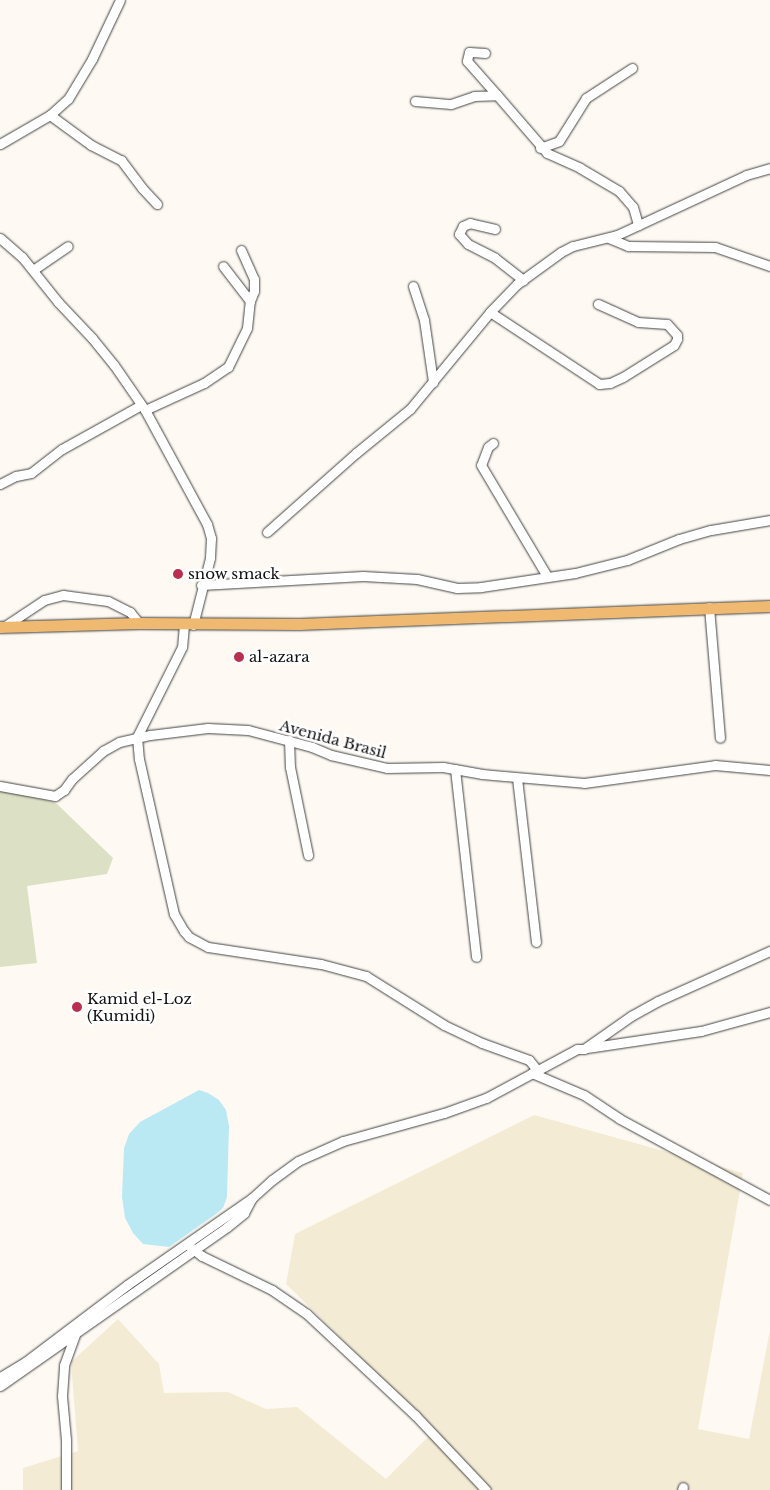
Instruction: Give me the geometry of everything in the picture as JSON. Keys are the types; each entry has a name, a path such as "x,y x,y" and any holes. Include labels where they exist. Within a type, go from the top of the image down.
{"main road":[{"path":"2,626 139,623 188,625 431,620 709,607 770,606"}],"street":[{"path":"0,144 50,115 68,99 92,59 120,0"},
{"path":"485,53 469,52 467,61 540,148 552,156 606,182 619,191 633,207 638,225"},
{"path":"540,148 559,141 586,98 632,68"},
{"path":"415,101 451,104 474,96 497,95"},
{"path":"50,115 91,145 121,160 157,204"},
{"path":"267,532 356,453 395,424 433,382 490,312 523,280 561,252 573,246 609,238 746,175 770,168"},
{"path":"495,228 470,223 463,226 459,234 468,244 495,258 523,280"},
{"path":"0,238 33,270 58,302 114,365 143,408 207,524 211,538 210,558 182,647 137,737 138,759 174,914 189,937 208,947 302,960 366,976 444,1025 482,1043 530,1060 535,1072 584,1095 620,1118 770,1200"},
{"path":"609,238 628,246 715,247 766,261 770,266"},
{"path":"33,270 68,246"},
{"path":"0,484 16,476 31,474 62,449 143,408 204,383 228,366 246,328 250,301 254,291 254,279 241,250"},
{"path":"223,266 250,301"},
{"path":"413,286 424,320 433,382"},
{"path":"490,312 599,384 610,383 623,377 674,344 677,339 667,324 638,322 598,304"},
{"path":"493,443 488,447 482,465 547,576"},
{"path":"201,585 364,576 417,579 457,588 481,587 575,573 627,560 679,539 711,530 770,520"},
{"path":"2,626 44,600 63,595 108,601 130,612 139,623"},
{"path":"709,607 720,738"},
{"name":"Avenida Brasil","path":"0,786 55,796 64,790 72,779 103,751 119,742 137,737 208,728 248,730 289,740 331,756 387,768 442,767 517,778 584,783 715,765 770,770"},
{"path":"289,740 290,767 308,855"},
{"path":"455,769 476,957"},
{"path":"517,778 536,942"},
{"path":"584,1049 631,1016 658,1001 770,951"},
{"path":"0,1378 191,1247 287,1168 317,1151 398,1125 464,1107 486,1098 577,1049 701,1031 770,1012"},
{"path":"191,1247 272,1290 307,1314 415,1415 486,1490"},
{"path":"0,1386 75,1335 130,1289"},
{"path":"66,1490 66,1440 62,1396 63,1372 64,1364 75,1335"}],"shaded area":[{"path":"534,1115 743,1173 698,1429 749,1439 770,1330 770,1490 23,1490 23,1468 78,1451 71,1362 118,1319 159,1364 164,1393 228,1392 266,1409 297,1407 386,1479 435,1430 286,1284 295,1234"}],"green space":[{"path":"0,787 9,788 56,803 113,858 107,874 27,886 37,963 0,967"}],"water":[{"path":"199,1090 219,1100 226,1110 229,1126 227,1197 223,1208 169,1247 143,1244 133,1233 125,1218 122,1197 124,1148 129,1134 140,1122"}],"place":[{"name":"snow smack","path":"178,574"},
{"name":"al-azara","path":"239,657"},
{"name":"Kamid el-Loz (Kumidi)","path":"77,1007"}]}
